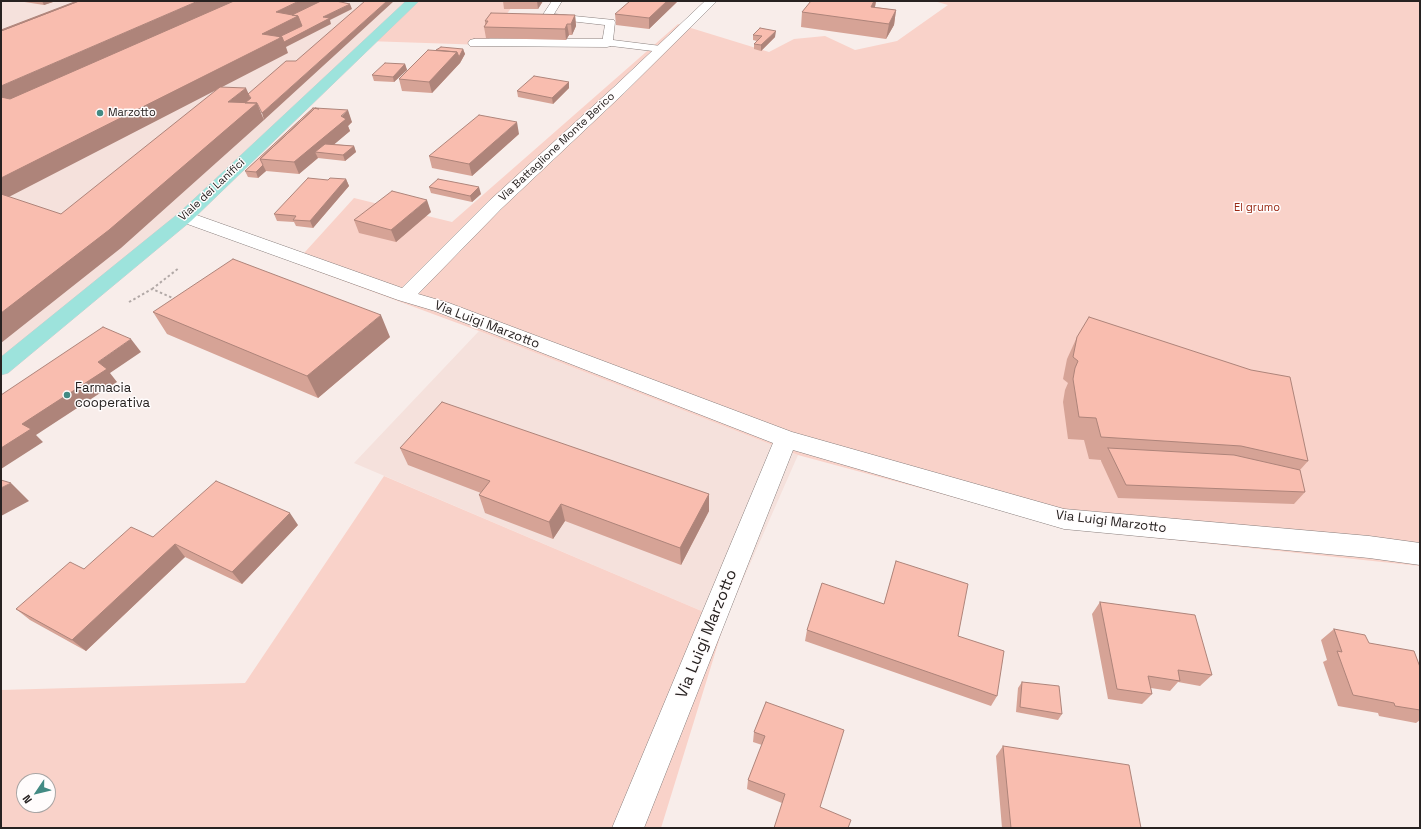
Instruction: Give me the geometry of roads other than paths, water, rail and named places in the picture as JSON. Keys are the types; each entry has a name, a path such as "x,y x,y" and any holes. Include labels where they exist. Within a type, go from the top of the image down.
{"main road":[{"name":"Viale dei Lanifici","path":"1,368 185,217 413,1"}],"street":[{"name":"Via Battaglione Monte Berico","path":"405,296 495,205 662,49 711,1"},
{"path":"474,43 607,43"},
{"name":"Via Luigi Marzotto","path":"185,217 405,296 442,307 786,440 1064,519 1369,547 1420,554"},
{"name":"Via Luigi Marzotto","path":"628,828 786,440"}],"lane":[{"path":"557,1 547,16 613,20 607,43 662,49"}],"place":[{"name":"Marzotto","path":"100,113"},
{"name":"Farmacia cooperativa","path":"67,395"}],"park label":[{"name":"El grumo","path":"1257,208"}]}
